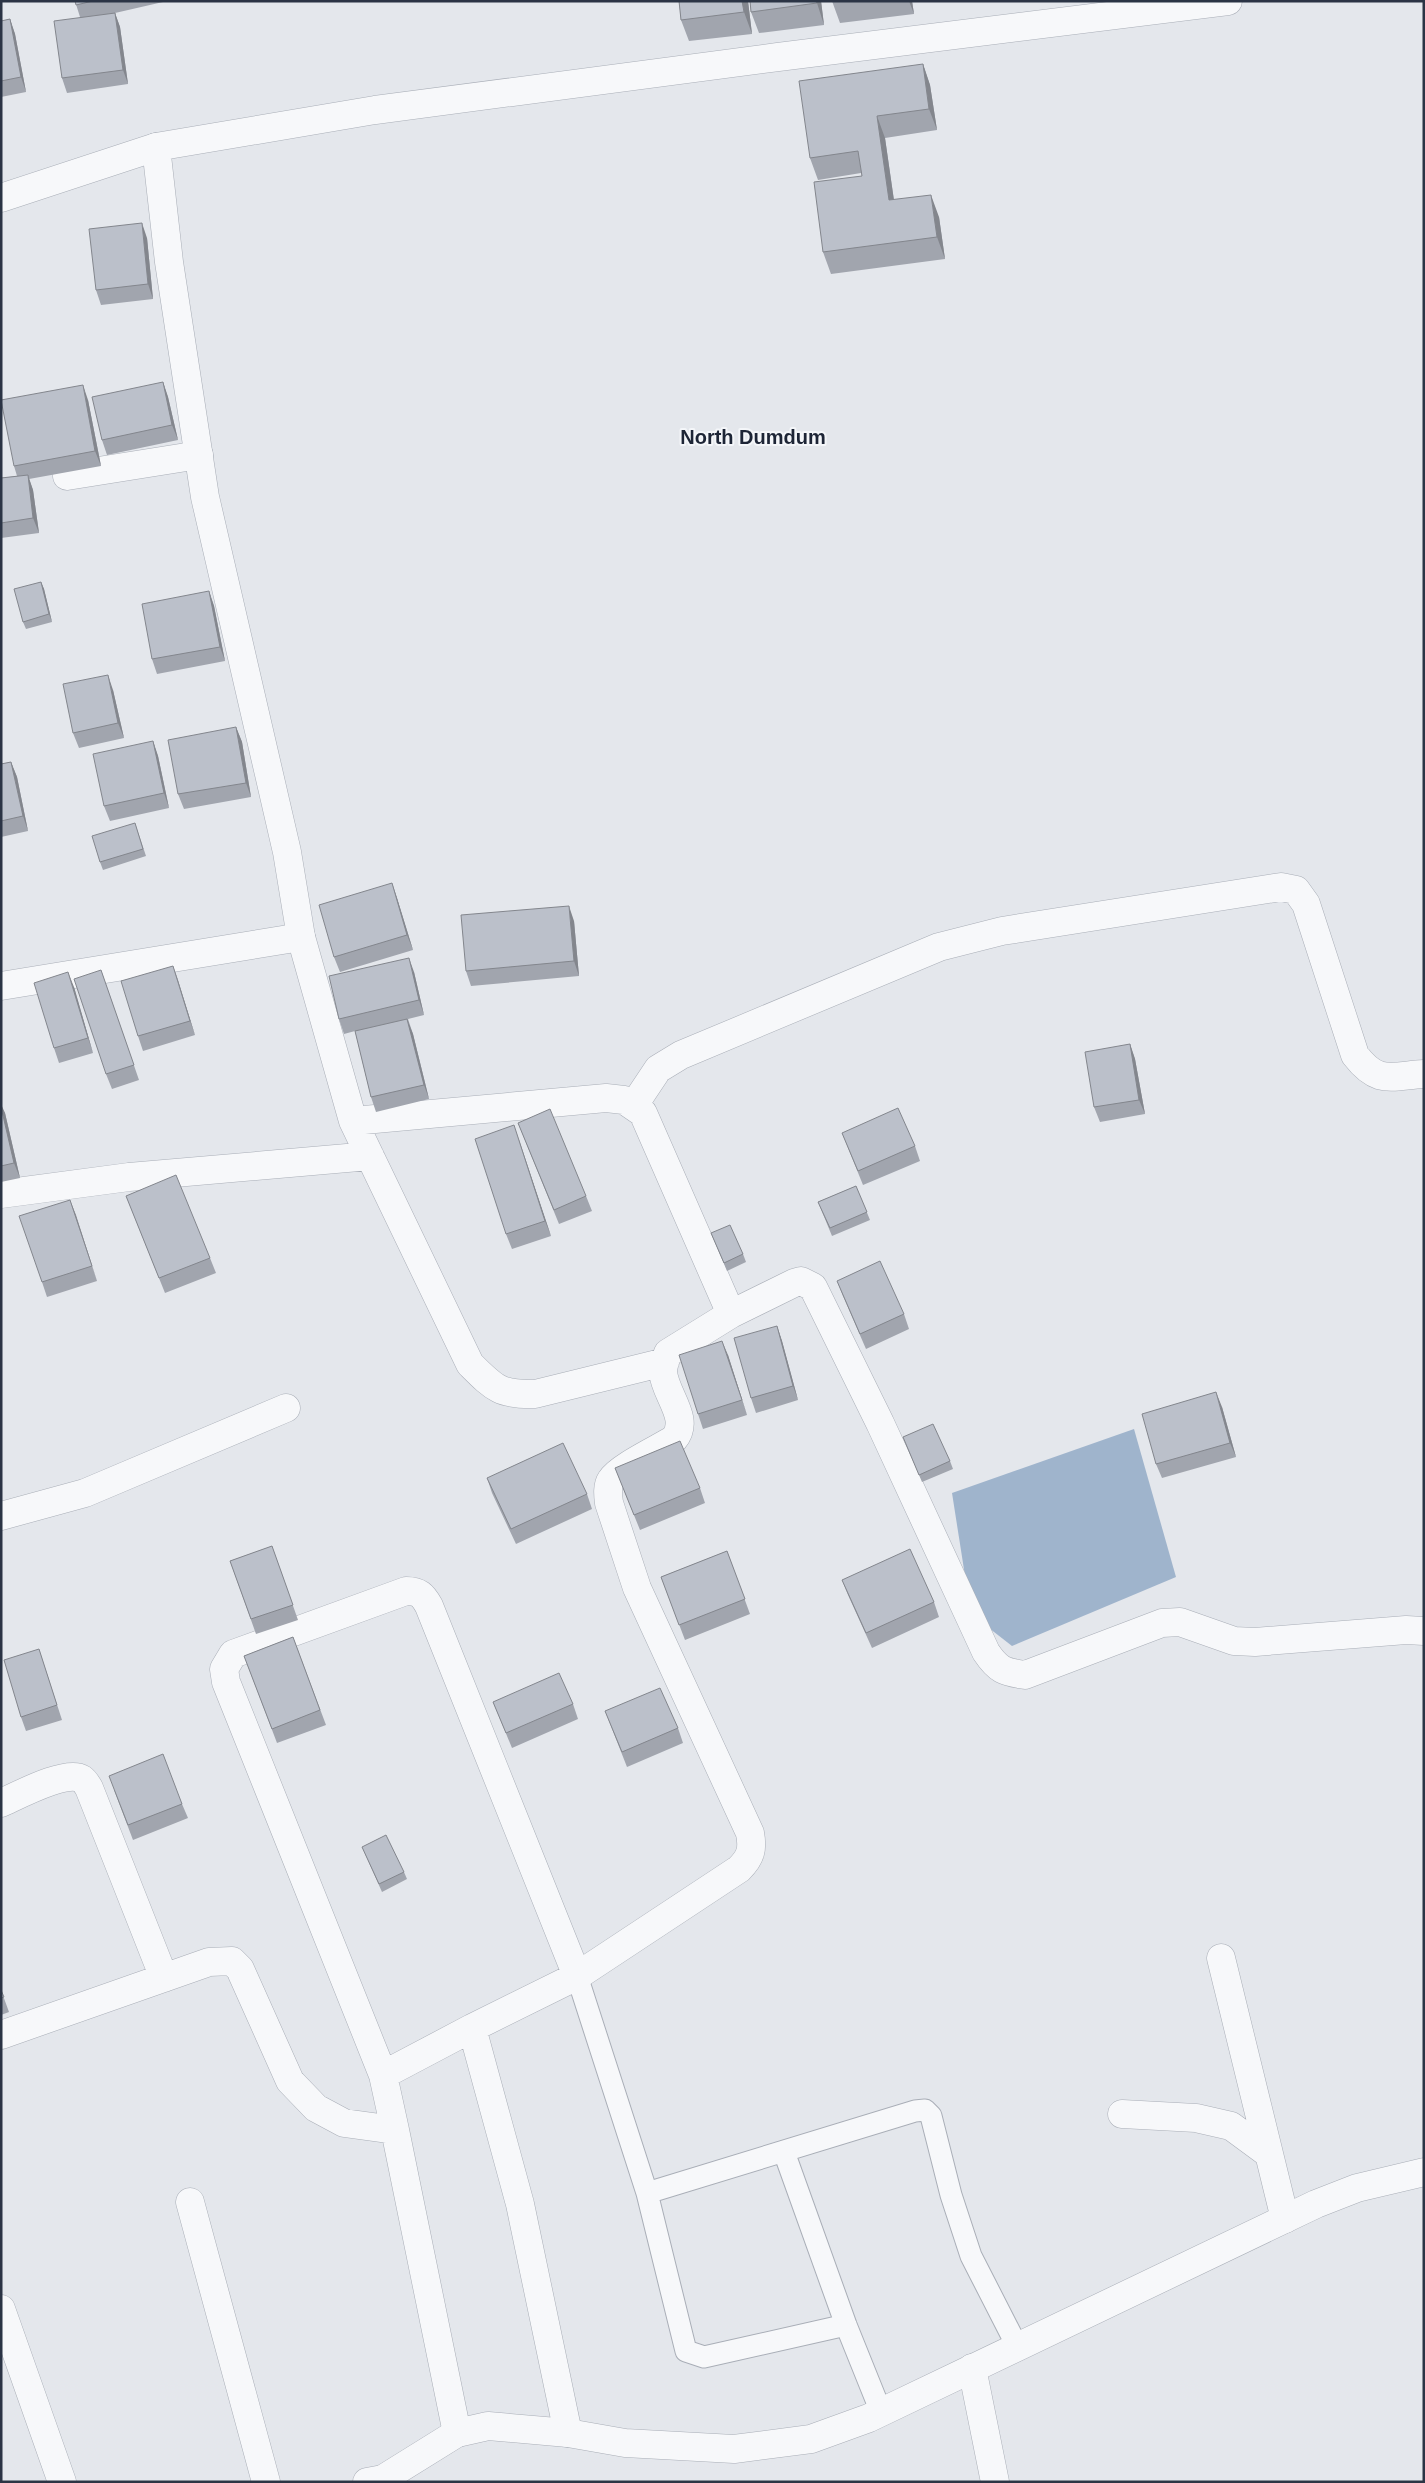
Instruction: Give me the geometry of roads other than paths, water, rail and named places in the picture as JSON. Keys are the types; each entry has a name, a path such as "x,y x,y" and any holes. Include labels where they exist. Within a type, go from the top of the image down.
{"street":[{"path":"1,198 156,147 385,109 768,58 1228,1"},
{"path":"156,147 169,262 205,497 287,852 301,937 353,1121 470,1364 493,1387 514,1395 535,1394 664,1362"},
{"path":"67,476 199,454"},
{"path":"634,1105 644,1087 658,1069 681,1055 939,947 1002,931 1281,887 1296,890 1306,904 1355,1055 1367,1070 1376,1076 1424,1074"},
{"path":"1,986 301,937"},
{"path":"353,1121 606,1098 624,1100 634,1105 643,1113 731,1314"},
{"path":"1,1194 129,1177 370,1156"},
{"path":"383,2075 577,1976 739,1869 748,1860 753,1846 750,1833 637,1588 608,1502 608,1488 611,1479 674,1440 680,1432 680,1421 663,1372 664,1362 668,1353 731,1314 794,1283 801,1281 813,1287 880,1423 994,1666 1006,1672 1025,1675 1162,1623 1180,1622 1234,1641 1255,1642 1406,1630 1424,1631"},
{"path":"1,1516 85,1493 286,1408"},
{"path":"457,2433 383,2075 226,1682 224,1669 233,1654 406,1591 416,1591 423,1596 429,1606 577,1976"},
{"path":"1,1803 54,1780 68,1776 81,1778 89,1788 164,1978"},
{"path":"1221,1958 1285,2219"},
{"path":"1,2035 209,1962 232,1961 240,1969 290,2081 316,2108 344,2123 395,2130"},
{"path":"472,2028 520,2204 568,2433"},
{"path":"1122,2114 1196,2118 1231,2126 1269,2154"},
{"path":"378,2481 457,2433 488,2426 568,2433 626,2443 734,2449 811,2439 882,2412 1285,2219 1357,2188 1424,2172"},
{"path":"190,2202 266,2482"},
{"path":"1,2309 62,2482"},
{"path":"972,2368 995,2482"}],"lane":[{"path":"577,1976 647,2193 686,2351 704,2357 846,2325"},
{"path":"647,2193 915,2111 925,2110 931,2116 951,2196 971,2256 1017,2346"},
{"path":"784,2152 846,2325 882,2412"}],"water":[{"path":"1134,1429 1176,1577 1012,1646 971,1614 952,1493"}],"district":[{"name":"North Dumdum","path":"753,437"}]}
